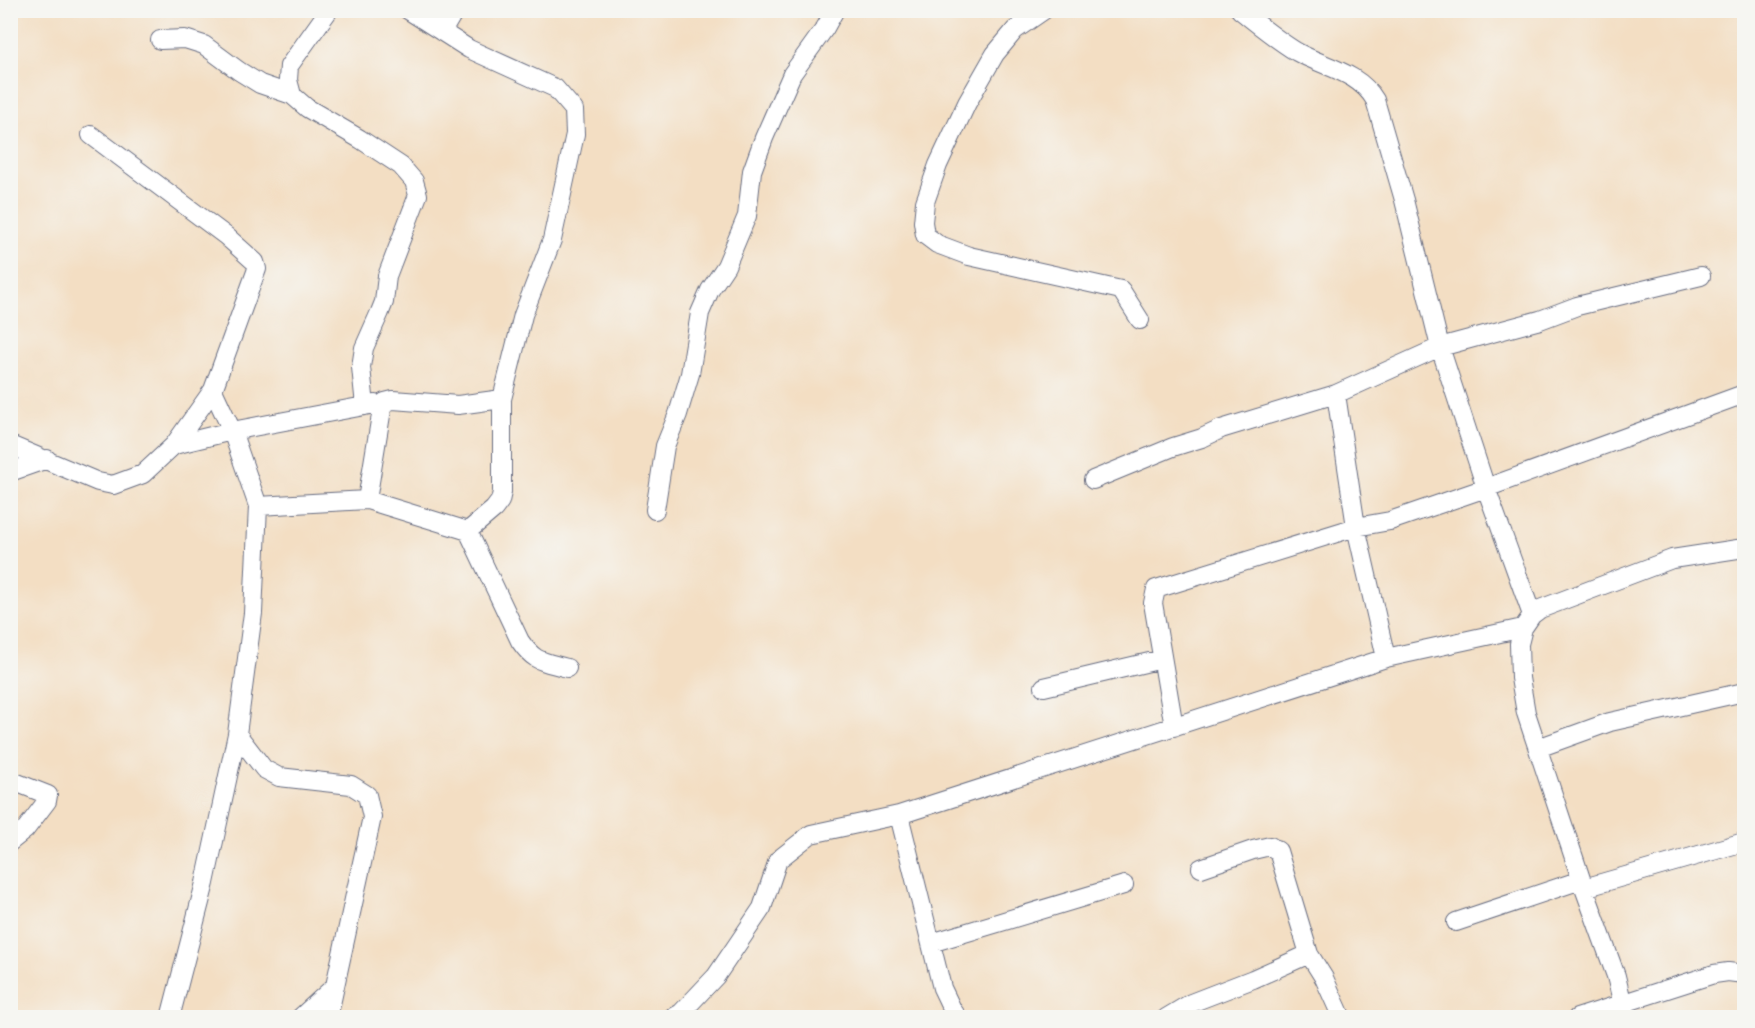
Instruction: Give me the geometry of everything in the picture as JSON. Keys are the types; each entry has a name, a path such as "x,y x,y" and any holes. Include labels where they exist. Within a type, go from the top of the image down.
{"street":[{"path":"292,95 288,80 290,66 329,10"},
{"path":"408,10 469,49 555,88 574,110 575,134 552,240 523,315 502,399 500,501 468,531"},
{"path":"442,32 455,10"},
{"path":"655,510 665,446 690,374 700,313 710,290 726,266 747,216 752,171 792,74 835,10"},
{"path":"1044,10 1015,30 995,54 967,103 938,165 925,202 923,222 925,235 937,244 969,256 1121,290 1140,320"},
{"path":"1240,10 1298,52 1354,78 1369,88 1375,100 1404,200 1440,347 1528,622"},
{"path":"160,40 185,39 204,45 260,84 292,95 307,108 360,139 401,166 414,181 418,195 387,276 384,302 364,348 361,368 365,406"},
{"path":"10,445 98,482 113,485 143,474 174,445 213,390 257,269 255,262 226,236 91,135"},
{"path":"1093,480 1221,429 1336,394 1440,347 1540,320 1577,306 1701,276"},
{"path":"170,1017 205,883 237,734 253,613 258,506 232,430 213,390"},
{"path":"1336,394 1356,527 1386,658"},
{"path":"1174,727 1153,603 1156,589 1356,527 1390,521 1744,394"},
{"path":"174,445 232,430 393,400 458,405 502,399"},
{"path":"367,500 385,402"},
{"path":"10,472 47,459"},
{"path":"258,506 367,500 468,531 520,641 529,655 567,668"},
{"path":"1624,1010 1616,976 1582,884 1526,713 1520,678 1518,644 1528,622 1540,609 1672,559 1744,548"},
{"path":"672,1017 681,1013 716,976 762,909 778,860 811,834 899,815 1386,658 1528,622"},
{"path":"1044,687 1162,659"},
{"path":"1538,748 1610,722 1744,692"},
{"path":"237,734 264,769 279,777 351,785 367,795 372,817 328,1017"},
{"path":"10,780 48,795 47,801 25,830 10,842"},
{"path":"899,815 942,988 951,1009 958,1017"},
{"path":"1456,922 1582,884 1744,842"},
{"path":"1201,868 1270,846 1278,851 1309,954 1324,978 1342,1017"},
{"path":"931,942 1124,885"},
{"path":"1166,1017 1191,1003 1253,980 1309,954"},
{"path":"1577,1017 1624,1010 1714,974 1728,972 1744,974"},
{"path":"300,1017 335,986"}]}
